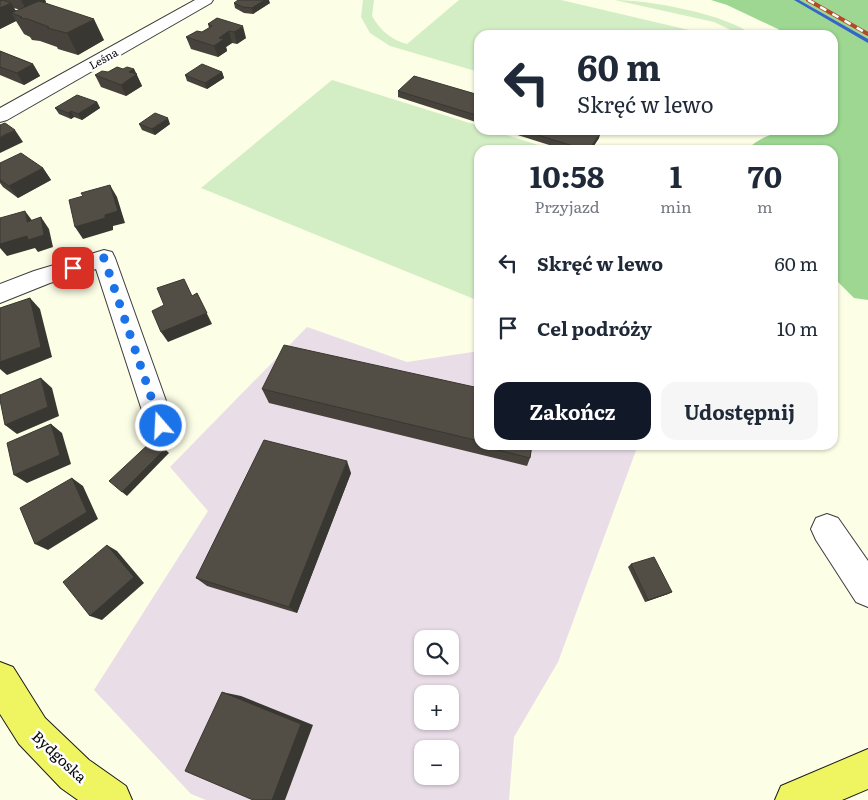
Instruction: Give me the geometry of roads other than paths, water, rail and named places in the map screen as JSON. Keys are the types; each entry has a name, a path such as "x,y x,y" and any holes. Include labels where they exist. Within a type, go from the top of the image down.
{"main road":[{"name":"Bydgoska","path":"0,680 32,731 75,774 112,800"},
{"path":"795,800 868,769"}],"street":[{"name":"Leśna","path":"0,116 206,0"},
{"path":"0,294 42,277 104,258 161,426"},
{"path":"827,529 868,590"}],"waterway":[{"path":"796,0 868,41"}],"railway":[{"path":"808,0 868,34"}]}
